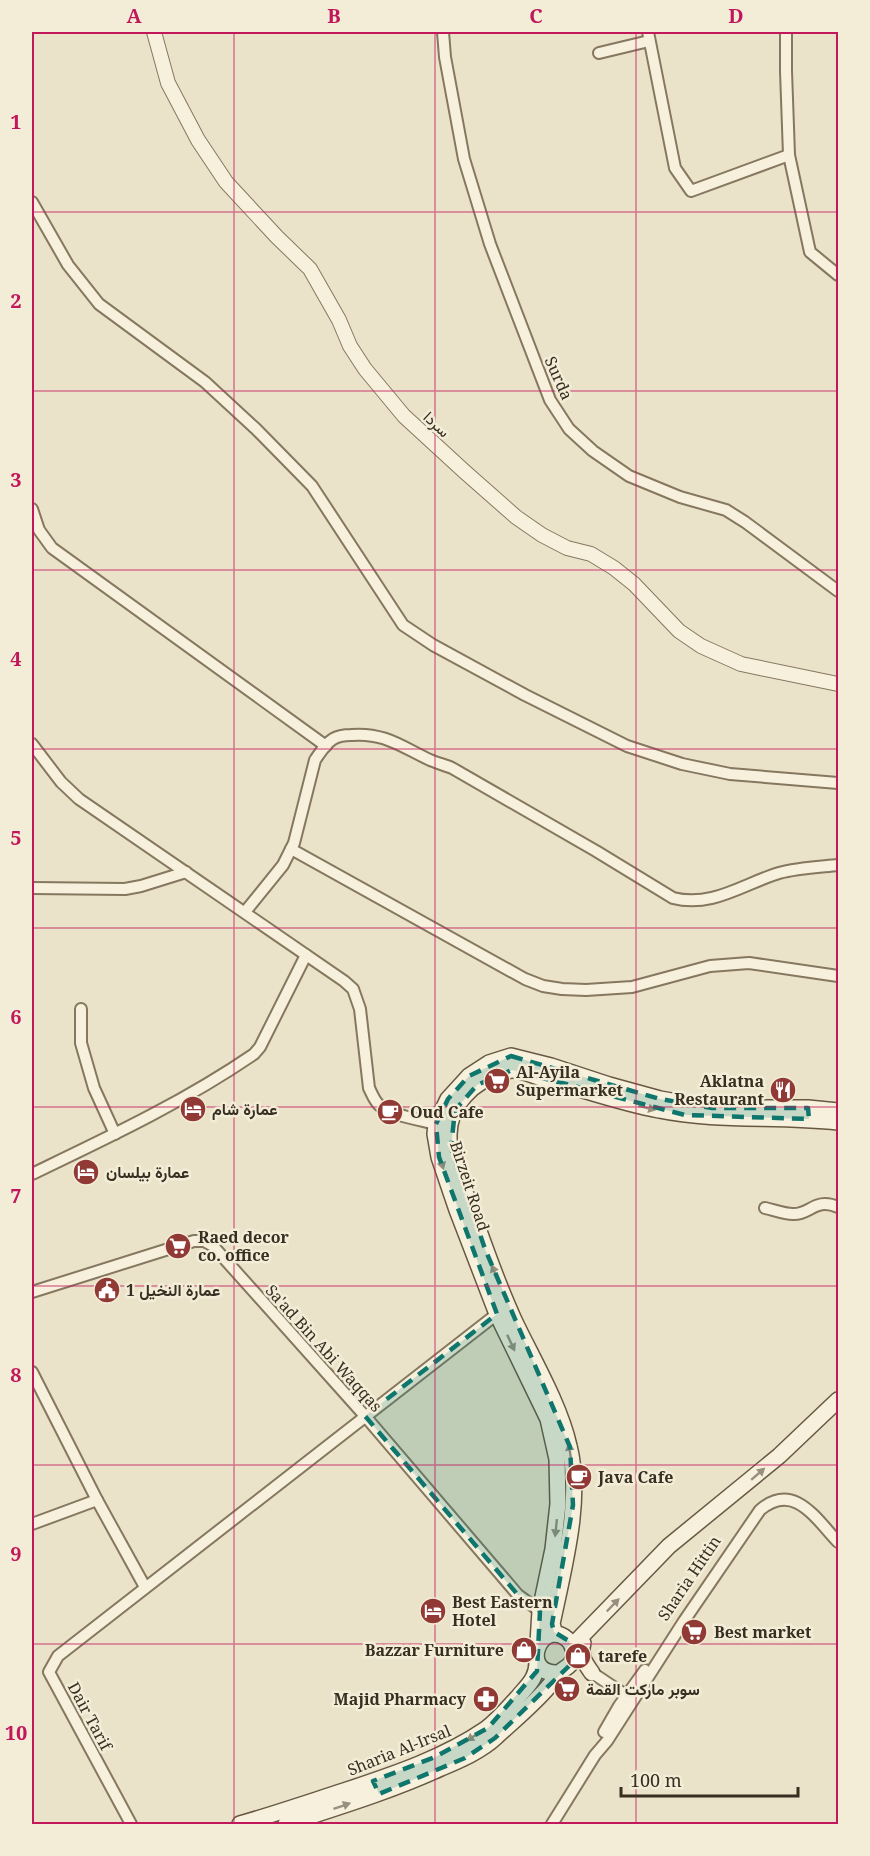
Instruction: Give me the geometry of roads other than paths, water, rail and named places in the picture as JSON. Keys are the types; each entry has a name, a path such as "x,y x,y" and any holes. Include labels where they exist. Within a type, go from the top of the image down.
{"main road":[{"path":"555,1634 552,1624 569,1541 573,1505 570,1447 558,1413 509,1308 485,1249 443,1126 467,1094 484,1079 512,1070 627,1102 685,1115 708,1117 838,1111"},
{"path":"809,1113 838,1122"},
{"name":"Birzeit Road","path":"443,1126 435,1134 439,1157 497,1314 548,1419 557,1459 558,1504 553,1549 540,1611 538,1643"},
{"path":"572,1653 565,1638 555,1634 538,1643 537,1662 546,1671 565,1670 572,1653 594,1624 669,1546 764,1469 838,1400"},
{"path":"592,1673 584,1661 581,1650 594,1624"},
{"name":"Sharia Al-Irsal","path":"240,1824 289,1819 376,1788 463,1743 488,1728 533,1680 537,1671 537,1662"},
{"name":"Sharia Al-Irsal","path":"376,1788 413,1782 465,1758 495,1738 549,1687 559,1672"}],"street":[{"name":"سردا","path":"154,32 168,84 198,140 226,182 310,269 339,320 350,346 365,369 404,416 516,517 542,535 567,548 591,554 614,568 634,584 679,631 701,646 741,664 838,684"},
{"name":"Surda","path":"443,32 445,57 464,159 490,244 550,400 569,429 593,451 629,476 680,497 726,510 746,522 838,591"},
{"path":"786,32 789,155 810,252 838,275"},
{"path":"599,53 649,36 675,168 691,191 789,155"},
{"path":"32,202 68,265 99,304 205,382 256,429 312,486 403,625 433,645 525,695 627,746 682,764 730,774 838,783"},
{"path":"32,509 44,540 52,548 326,746"},
{"path":"244,912 283,865 294,843 315,760 333,739 344,735 379,736 398,742 431,760 452,768 673,898 688,902 708,900 780,873 838,866"},
{"path":"32,744 61,782 79,799 306,955 352,990 360,1009 369,1088 374,1098 388,1111 443,1126"},
{"path":"291,849 525,979 543,986 586,990 632,987 710,966 749,963 838,976"},
{"path":"32,888 125,889 186,872"},
{"path":"32,1174 115,1134 195,1091 254,1054 260,1047 306,955"},
{"path":"81,1010 81,1043 94,1088 115,1134"},
{"path":"765,1208 795,1215 814,1206 830,1203 838,1208"},
{"name":"Sa'ad Bin Abi Waqqas","path":"32,1292 194,1241 204,1241 213,1246 365,1416 518,1595 540,1611"},
{"path":"32,1372 97,1500 145,1587 497,1314"},
{"name":"Sharia Hittin","path":"552,1824 596,1755 600,1739 751,1512 761,1501 771,1494 786,1495 808,1509 838,1537"},
{"path":"32,1524 97,1500"},
{"name":"Dair Tarif","path":"131,1824 49,1672 58,1656 145,1587"},
{"path":"572,1653 592,1673 630,1697"}],"place":[{"name":"Al-Ayila Supermarket","path":"497,1081"},
{"name":"Aklatna Restaurant","path":"783,1090"},
{"name":"عمارة شام","path":"193,1109"},
{"name":"Oud Cafe","path":"390,1112"},
{"name":"عمارة بيلسان","path":"86,1172"},
{"name":"Raed decor co. office","path":"178,1246"},
{"name":"عمارة النخيل 1","path":"107,1290"},
{"name":"Java Cafe","path":"579,1477"},
{"name":"Best Eastern Hotel","path":"433,1611"},
{"name":"Best market","path":"694,1632"},
{"name":"Bazzar Furniture","path":"524,1650"},
{"name":"tarefe","path":"578,1656"},
{"name":"سوبر ماركت القمة","path":"567,1689"},
{"name":"Majid Pharmacy","path":"486,1699"}]}
